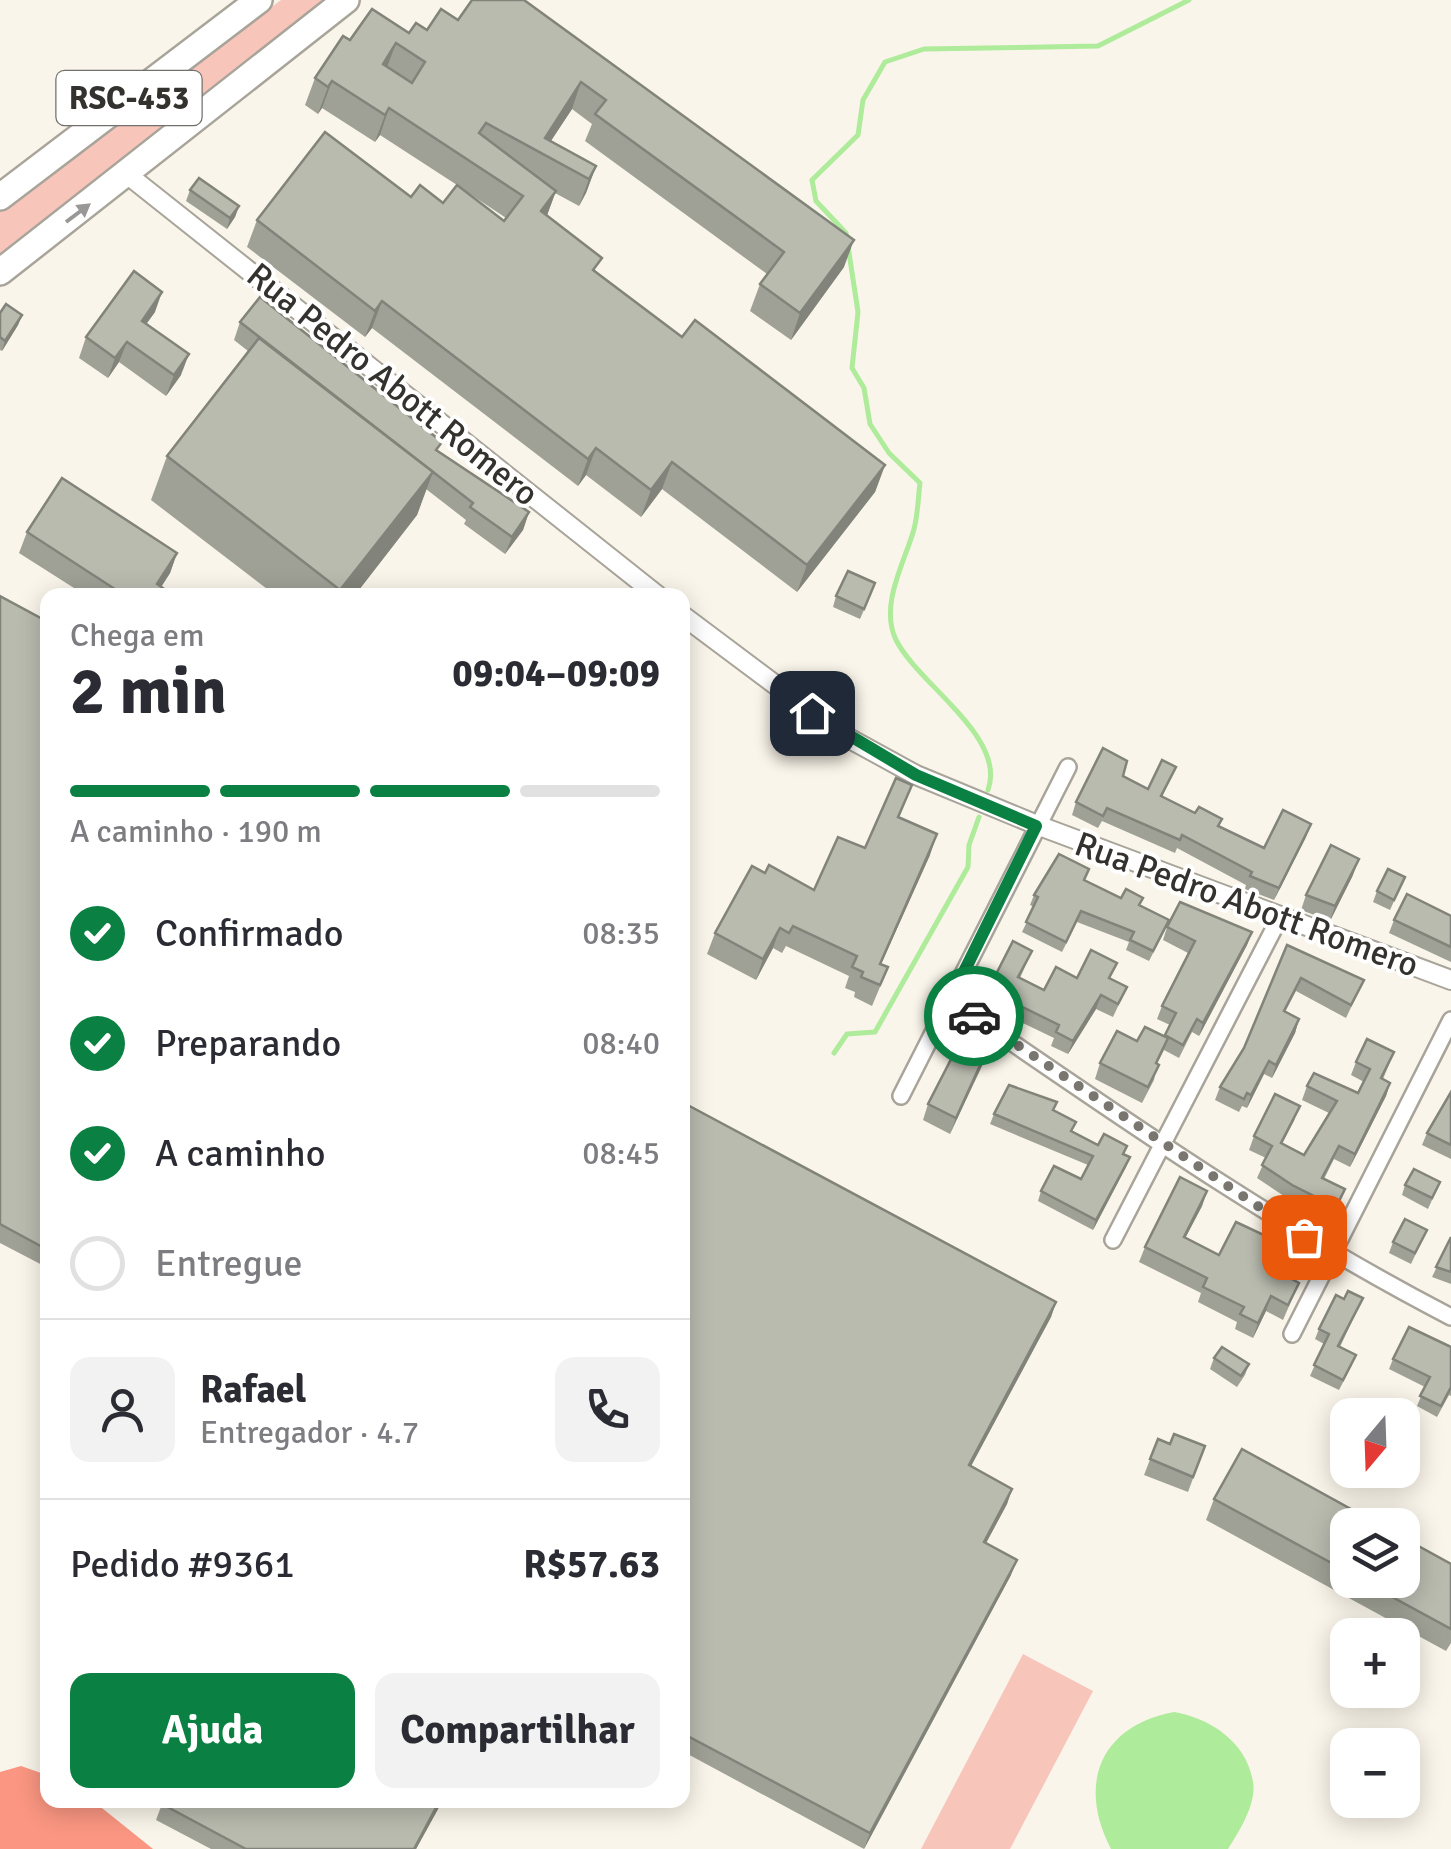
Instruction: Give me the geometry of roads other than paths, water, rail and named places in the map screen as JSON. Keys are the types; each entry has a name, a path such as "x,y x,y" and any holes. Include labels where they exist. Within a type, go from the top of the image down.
{"highway":[{"name":"RSC-453","path":"0,178 232,0"},
{"name":"RSC-453","path":"0,197 259,0"},
{"path":"0,272 346,3"}],"street":[{"name":"Rua Pedro Abott Romero","path":"128,175 648,588"},
{"name":"Rua Pedro Abott Romero","path":"690,622 842,734 916,775 1036,826 1451,980"},
{"path":"901,1096 1068,767"},
{"path":"1113,1240 1282,915"},
{"path":"950,1000 1332,1255 1451,1316"},
{"path":"1292,1334 1451,1020"}],"waterway":[{"path":"988,790 990,770 985,751 958,712 907,657 892,627 892,598 914,529 920,483 889,453 870,424 864,388 852,368 858,312 846,233 816,201 812,180 858,135 863,100 885,62 924,49 1098,46 1189,0"},
{"path":"834,1053 847,1034 875,1032 968,867 969,845 979,817"}]}
